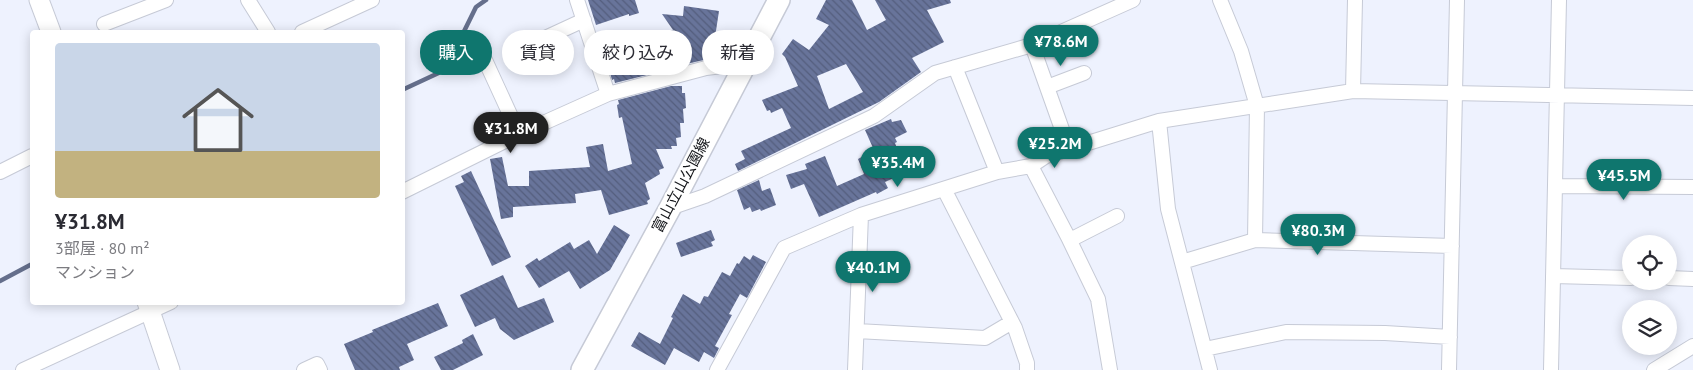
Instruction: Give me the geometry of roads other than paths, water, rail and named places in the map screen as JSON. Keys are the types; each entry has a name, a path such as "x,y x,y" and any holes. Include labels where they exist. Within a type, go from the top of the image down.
{"main road":[{"name":"富山立山公園線","path":"763,30 779,0"},
{"name":"富山立山公園線","path":"582,370 740,75"}],"street":[{"path":"40,0 51,30"},
{"path":"104,24 166,0"},
{"path":"248,0 267,30"},
{"path":"306,30 372,0"},
{"path":"577,0 608,94"},
{"path":"670,208 705,196 874,116 935,73 1032,45 1133,0"},
{"path":"1220,0 1241,50 1257,106 1255,240"},
{"path":"1354,91 1355,0"},
{"path":"1449,370 1457,0"},
{"path":"1551,370 1559,0"},
{"path":"562,30 584,20"},
{"path":"1032,45 1069,149"},
{"path":"954,67 998,172"},
{"path":"405,191 519,134 608,94 702,69"},
{"path":"1047,87 1084,73"},
{"path":"492,74 519,134"},
{"path":"717,370 784,248 861,215 998,172 1031,166 1046,156 1159,122 1354,91 1693,98"},
{"path":"1159,122 1168,209 1210,370"},
{"path":"0,172 30,157"},
{"path":"1031,166 1070,240 1098,299 1110,370"},
{"path":"1555,186 1693,187"},
{"path":"944,189 1012,322 1027,363 1027,370"},
{"path":"855,370 861,215"},
{"path":"1070,240 1117,216"},
{"path":"1182,262 1255,240 1452,246"},
{"path":"1553,276 1622,278"},
{"path":"1677,278 1693,279"},
{"path":"23,370 149,307 170,370"},
{"path":"857,331 985,338 1012,322"},
{"path":"1205,349 1286,332 1385,333 1450,337"},
{"path":"1654,370 1693,346"},
{"path":"304,370 318,364 320,370"}],"waterway":[{"path":"405,89 445,70 476,7 486,0"},
{"path":"0,281 30,265"}]}
